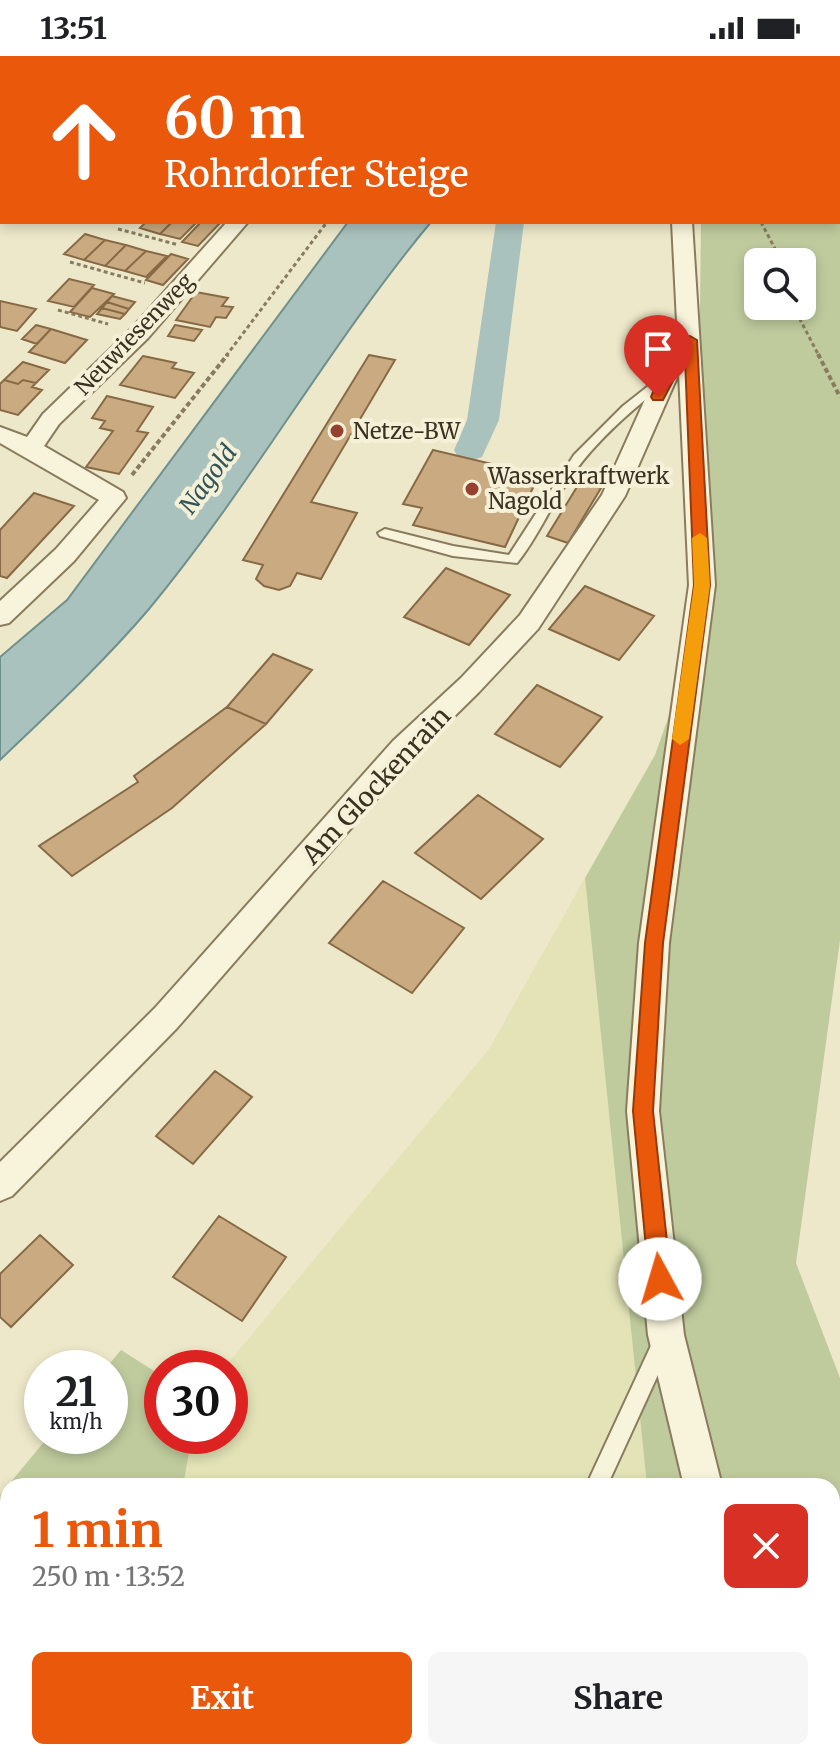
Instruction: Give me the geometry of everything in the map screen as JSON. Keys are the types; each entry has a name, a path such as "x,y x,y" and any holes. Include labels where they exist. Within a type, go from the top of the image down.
{"street":[{"name":"Neuwiesenweg","path":"31,448 51,419 140,333 236,224"},
{"path":"682,224 702,585 654,943 643,1111 666,1335 701,1478"},
{"name":"Am Glockenrain","path":"0,1185 166,1018 403,749 470,685 529,622 613,496 667,375 690,340"},
{"path":"0,434 31,448 114,498 65,555 0,616"}],"lane":[{"path":"385,533 453,551 512,560 530,540 567,473 614,419 667,375"},
{"path":"600,1478 666,1335"}],"path":[{"path":"114,498 282,285 326,224"},
{"path":"762,224 775,248"},
{"path":"118,229 211,253"},
{"path":"70,262 176,292"},
{"path":"58,310 140,333"},
{"path":"800,320 840,397"}],"green space":[{"path":"701,224 840,224 840,940 796,1263 840,1378 840,1478 646,1478 585,878 655,755 705,615 699,390"},
{"path":"585,878 646,1478 184,1478 189,1454 248,1454 248,1350 239,1350 489,1049"},
{"path":"128,1354 144,1365 144,1454 189,1454 184,1478 14,1478 34,1454 128,1454"}],"water":[{"name":"Nagold","path":"347,224 429,224 358,317 222,514 149,609 95,668 0,760 0,657 67,600"}],"building":[{"path":"144,224 170,224 160,234 140,228"},
{"path":"170,224 195,224 180,239 160,234"},
{"path":"199,224 219,224 198,246 182,242"},
{"path":"85,234 105,240 84,260 64,254"},
{"path":"105,240 126,245 105,266 84,260"},
{"path":"126,245 146,251 125,271 105,266"},
{"path":"146,251 167,256 146,277 125,271"},
{"path":"171,254 188,259 163,285 146,280"},
{"path":"69,279 94,285 74,307 48,301"},
{"path":"92,288 114,294 90,317 70,312"},
{"path":"196,292 228,298 222,306 233,307 226,318 216,317 210,327 176,320"},
{"path":"112,296 135,302 129,309 107,302"},
{"path":"0,301 36,309 17,331 0,327"},
{"path":"107,302 129,309 125,314 102,308"},
{"path":"102,308 125,314 120,319 97,314"},
{"path":"36,325 51,329 37,344 22,339"},
{"path":"175,325 202,330 194,341 168,336"},
{"path":"51,329 87,340 65,363 29,352"},
{"name":"Netze-BW","path":"369,355 395,360 311,502 357,513 321,579 297,573 290,586 279,590 264,586 256,579 263,565 243,560"},
{"path":"143,356 176,363 172,368 194,373 175,398 120,385"},
{"path":"23,362 49,370 36,383 23,380 18,384 4,380"},
{"path":"4,380 18,384 23,380 36,383 32,387 42,390 18,415 0,410 0,384"},
{"path":"107,396 153,407 137,431 148,433 119,474 86,467 113,431 100,428 105,421 92,418"},
{"name":"Wasserkraftwerk Nagold","path":"433,450 539,475 505,547 413,525 422,508 403,504"},
{"path":"580,482 601,488 568,543 547,536"},
{"path":"34,493 74,506 7,578 0,576 0,530"},
{"path":"446,568 510,595 469,645 404,617"},
{"path":"585,586 654,616 619,660 549,629"},
{"path":"273,654 312,670 266,724 227,707"},
{"path":"537,685 602,717 560,767 495,734"},
{"path":"227,707 266,724 172,808 72,876 39,846 138,782 134,776"},
{"path":"478,795 543,839 481,899 415,853"},
{"path":"383,881 464,928 412,993 329,943"},
{"path":"215,1071 252,1097 193,1164 156,1136"},
{"path":"219,1216 286,1257 242,1321 173,1277"},
{"path":"40,1235 73,1265 11,1327 0,1317 0,1274"}],"waterway":[{"path":"470,450 483,420 510,224"}],"slow traffic":[{"path":"680,739 702,585 700,538"}],"place":[{"name":"Netze-BW","path":"337,431"},
{"name":"Wasserkraftwerk Nagold","path":"472,489"}],"route":[{"path":"658,397 667,375 690,340 702,585 654,943 643,1111 660,1279"}]}
